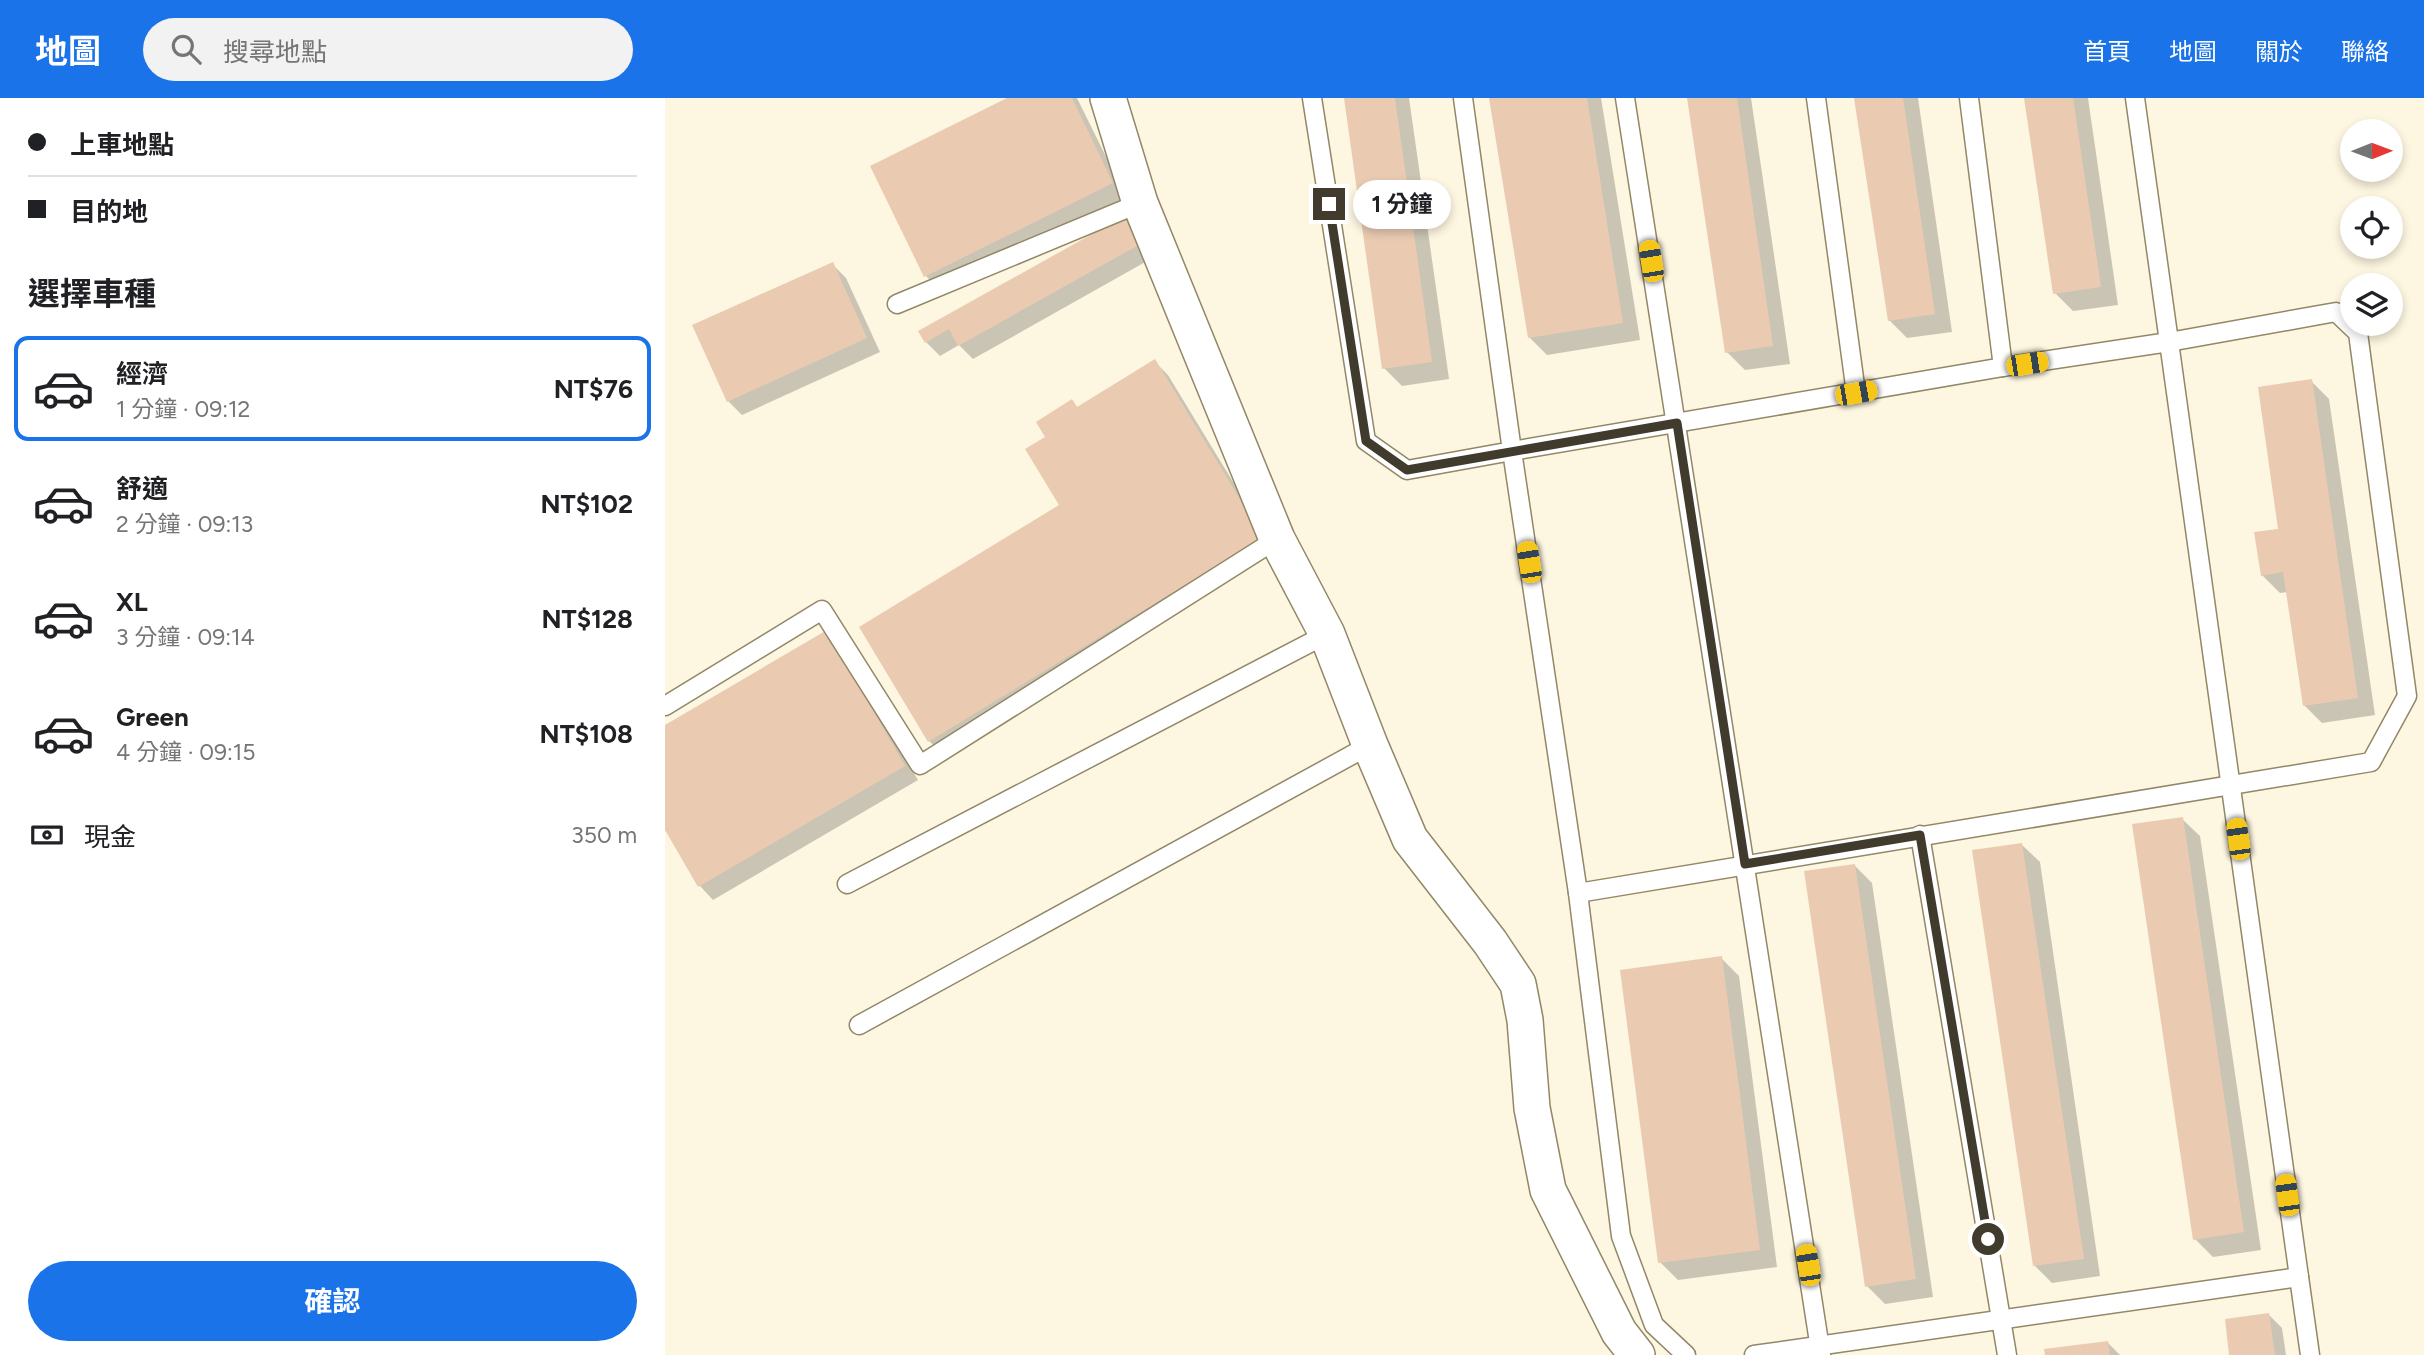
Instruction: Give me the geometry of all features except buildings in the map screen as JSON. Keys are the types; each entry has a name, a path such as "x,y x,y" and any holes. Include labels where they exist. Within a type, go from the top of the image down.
{"street":[{"path":"1108,98 1140,203 1277,539 1327,634 1410,839 1490,942 1518,984 1525,1020 1532,1108 1548,1190 1619,1332 1637,1355"}],"lane":[{"path":"1312,98 1366,441 1407,470 2336,312 2358,333 2407,696 2371,762 1745,864 1578,894"},
{"path":"1463,98 1578,894 1621,1236 1654,1325 1686,1355"},
{"path":"1625,98 1821,1350"},
{"path":"1816,98 1856,393"},
{"path":"1969,98 2003,367"},
{"path":"2135,98 2310,1355"},
{"path":"897,304 1140,203"},
{"path":"665,706 822,610 920,765 1277,539"},
{"path":"847,884 1327,634"},
{"path":"859,1025 1370,745"},
{"path":"1920,835 2007,1355"},
{"path":"1754,1355 1821,1350 2001,1319 2299,1277"}],"route":[{"path":"1329,204 1366,441 1407,470 1677,423 1745,864 1920,835 1988,1239"}]}
